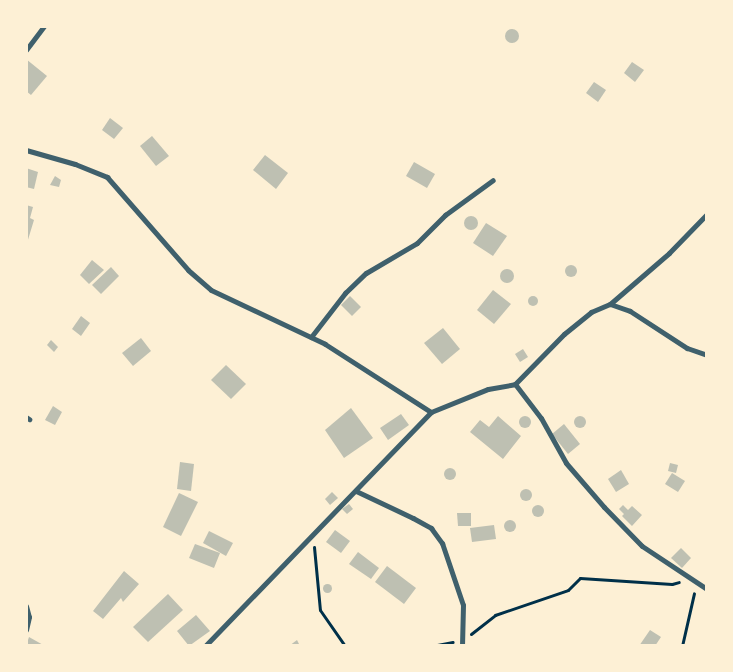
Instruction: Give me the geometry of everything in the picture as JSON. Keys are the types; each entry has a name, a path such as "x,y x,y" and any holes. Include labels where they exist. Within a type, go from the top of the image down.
{"street":[{"path":"26,50 44,26"},
{"path":"26,150 75,164 107,177 188,270 211,290 311,337 431,412"},
{"path":"311,337 344,293 366,273 417,242 445,215 492,180"},
{"path":"205,646 431,412 488,390 515,384 564,334 591,312 610,304 669,253 707,214"},
{"path":"610,304 630,311 688,348 707,355"},
{"path":"515,384 541,418 566,463 604,507 642,546 707,589"},
{"path":"356,491 431,528 442,542 463,605 462,643"},
{"path":"26,606 29,616 26,630"}],"path":[{"path":"312,536 320,610 345,646"},
{"path":"432,646 462,643 496,615 568,590 580,578 672,584 689,578"},
{"path":"682,646 697,583"}],"building":[{"path":"512,29 517,31 519,36 517,41 512,43 507,41 505,36 507,31"},
{"path":"26,59 47,76 31,95 26,91"},
{"path":"632,62 644,70 635,82 624,73"},
{"path":"594,82 606,90 598,102 586,93"},
{"path":"110,118 123,128 114,139 102,130"},
{"path":"152,136 169,156 156,166 140,146"},
{"path":"265,155 288,173 276,189 253,170"},
{"path":"414,162 435,174 427,188 406,176"},
{"path":"26,168 38,172 34,189 26,187"},
{"path":"55,176 61,180 59,187 50,185"},
{"path":"26,205 33,207 30,218 34,220 27,243"},
{"path":"471,216 476,218 478,223 476,228 471,230 466,228 464,223 466,218"},
{"path":"486,223 507,236 493,256 473,243"},
{"path":"92,260 104,270 89,284 80,275"},
{"path":"571,265 577,271 571,277 565,271"},
{"path":"111,267 119,276 101,294 92,285"},
{"path":"507,269 512,271 514,276 512,281 507,283 502,281 500,276 502,271"},
{"path":"493,290 511,304 494,324 477,310"},
{"path":"350,296 361,307 352,316 341,305"},
{"path":"531,296 535,296 538,301 537,305 531,306 528,303 528,299"},
{"path":"81,316 90,323 81,336 72,329"},
{"path":"443,328 460,349 442,364 424,343"},
{"path":"141,338 151,351 133,366 122,353"},
{"path":"51,340 58,347 54,352 47,345"},
{"path":"523,349 528,357 520,362 515,354"},
{"path":"226,365 246,384 231,399 211,380"},
{"path":"53,406 62,412 55,425 45,420"},
{"path":"351,408 373,438 344,458 325,430"},
{"path":"401,414 409,425 388,440 380,428"},
{"path":"498,416 521,436 503,459 470,432 480,420 489,427"},
{"path":"523,416 527,416 531,422 527,428 523,428 519,424 519,420"},
{"path":"580,416 586,422 580,428 574,422"},
{"path":"564,424 580,444 568,454 552,434"},
{"path":"180,462 194,464 191,491 177,489"},
{"path":"670,463 678,465 676,473 668,471"},
{"path":"448,468 452,468 456,474 452,480 448,480 444,476 444,472"},
{"path":"621,470 629,484 616,492 608,479"},
{"path":"672,473 685,481 678,492 665,484"},
{"path":"524,489 528,489 532,495 528,501 524,501 520,497 520,493"},
{"path":"332,492 338,498 330,505 325,499"},
{"path":"179,493 198,502 181,536 163,527"},
{"path":"349,504 353,509 347,514 342,509"},
{"path":"536,505 540,505 544,511 540,517 536,517 532,513 532,509"},
{"path":"623,505 628,510 632,506 642,515 632,526 622,516 624,514 619,509"},
{"path":"457,513 471,513 471,526 458,526"},
{"path":"508,520 512,520 516,526 512,532 508,532 504,528 504,524"},
{"path":"494,525 496,539 472,542 470,528"},
{"path":"335,530 350,541 341,553 326,542"},
{"path":"209,531 233,543 226,556 203,543"},
{"path":"195,544 220,553 214,568 189,558"},
{"path":"681,548 691,558 682,568 671,558"},
{"path":"358,552 379,568 371,579 349,564"},
{"path":"387,566 416,588 404,604 375,582"},
{"path":"124,571 139,584 123,602 121,598 103,619 93,611"},
{"path":"327,583 332,588 327,593 322,588"},
{"path":"168,594 183,610 148,642 133,627"},
{"path":"196,615 210,631 189,646 177,631"},
{"path":"650,630 661,637 655,646 639,646"},
{"path":"29,637 45,646 26,646"},
{"path":"297,640 300,646 289,646"}]}
